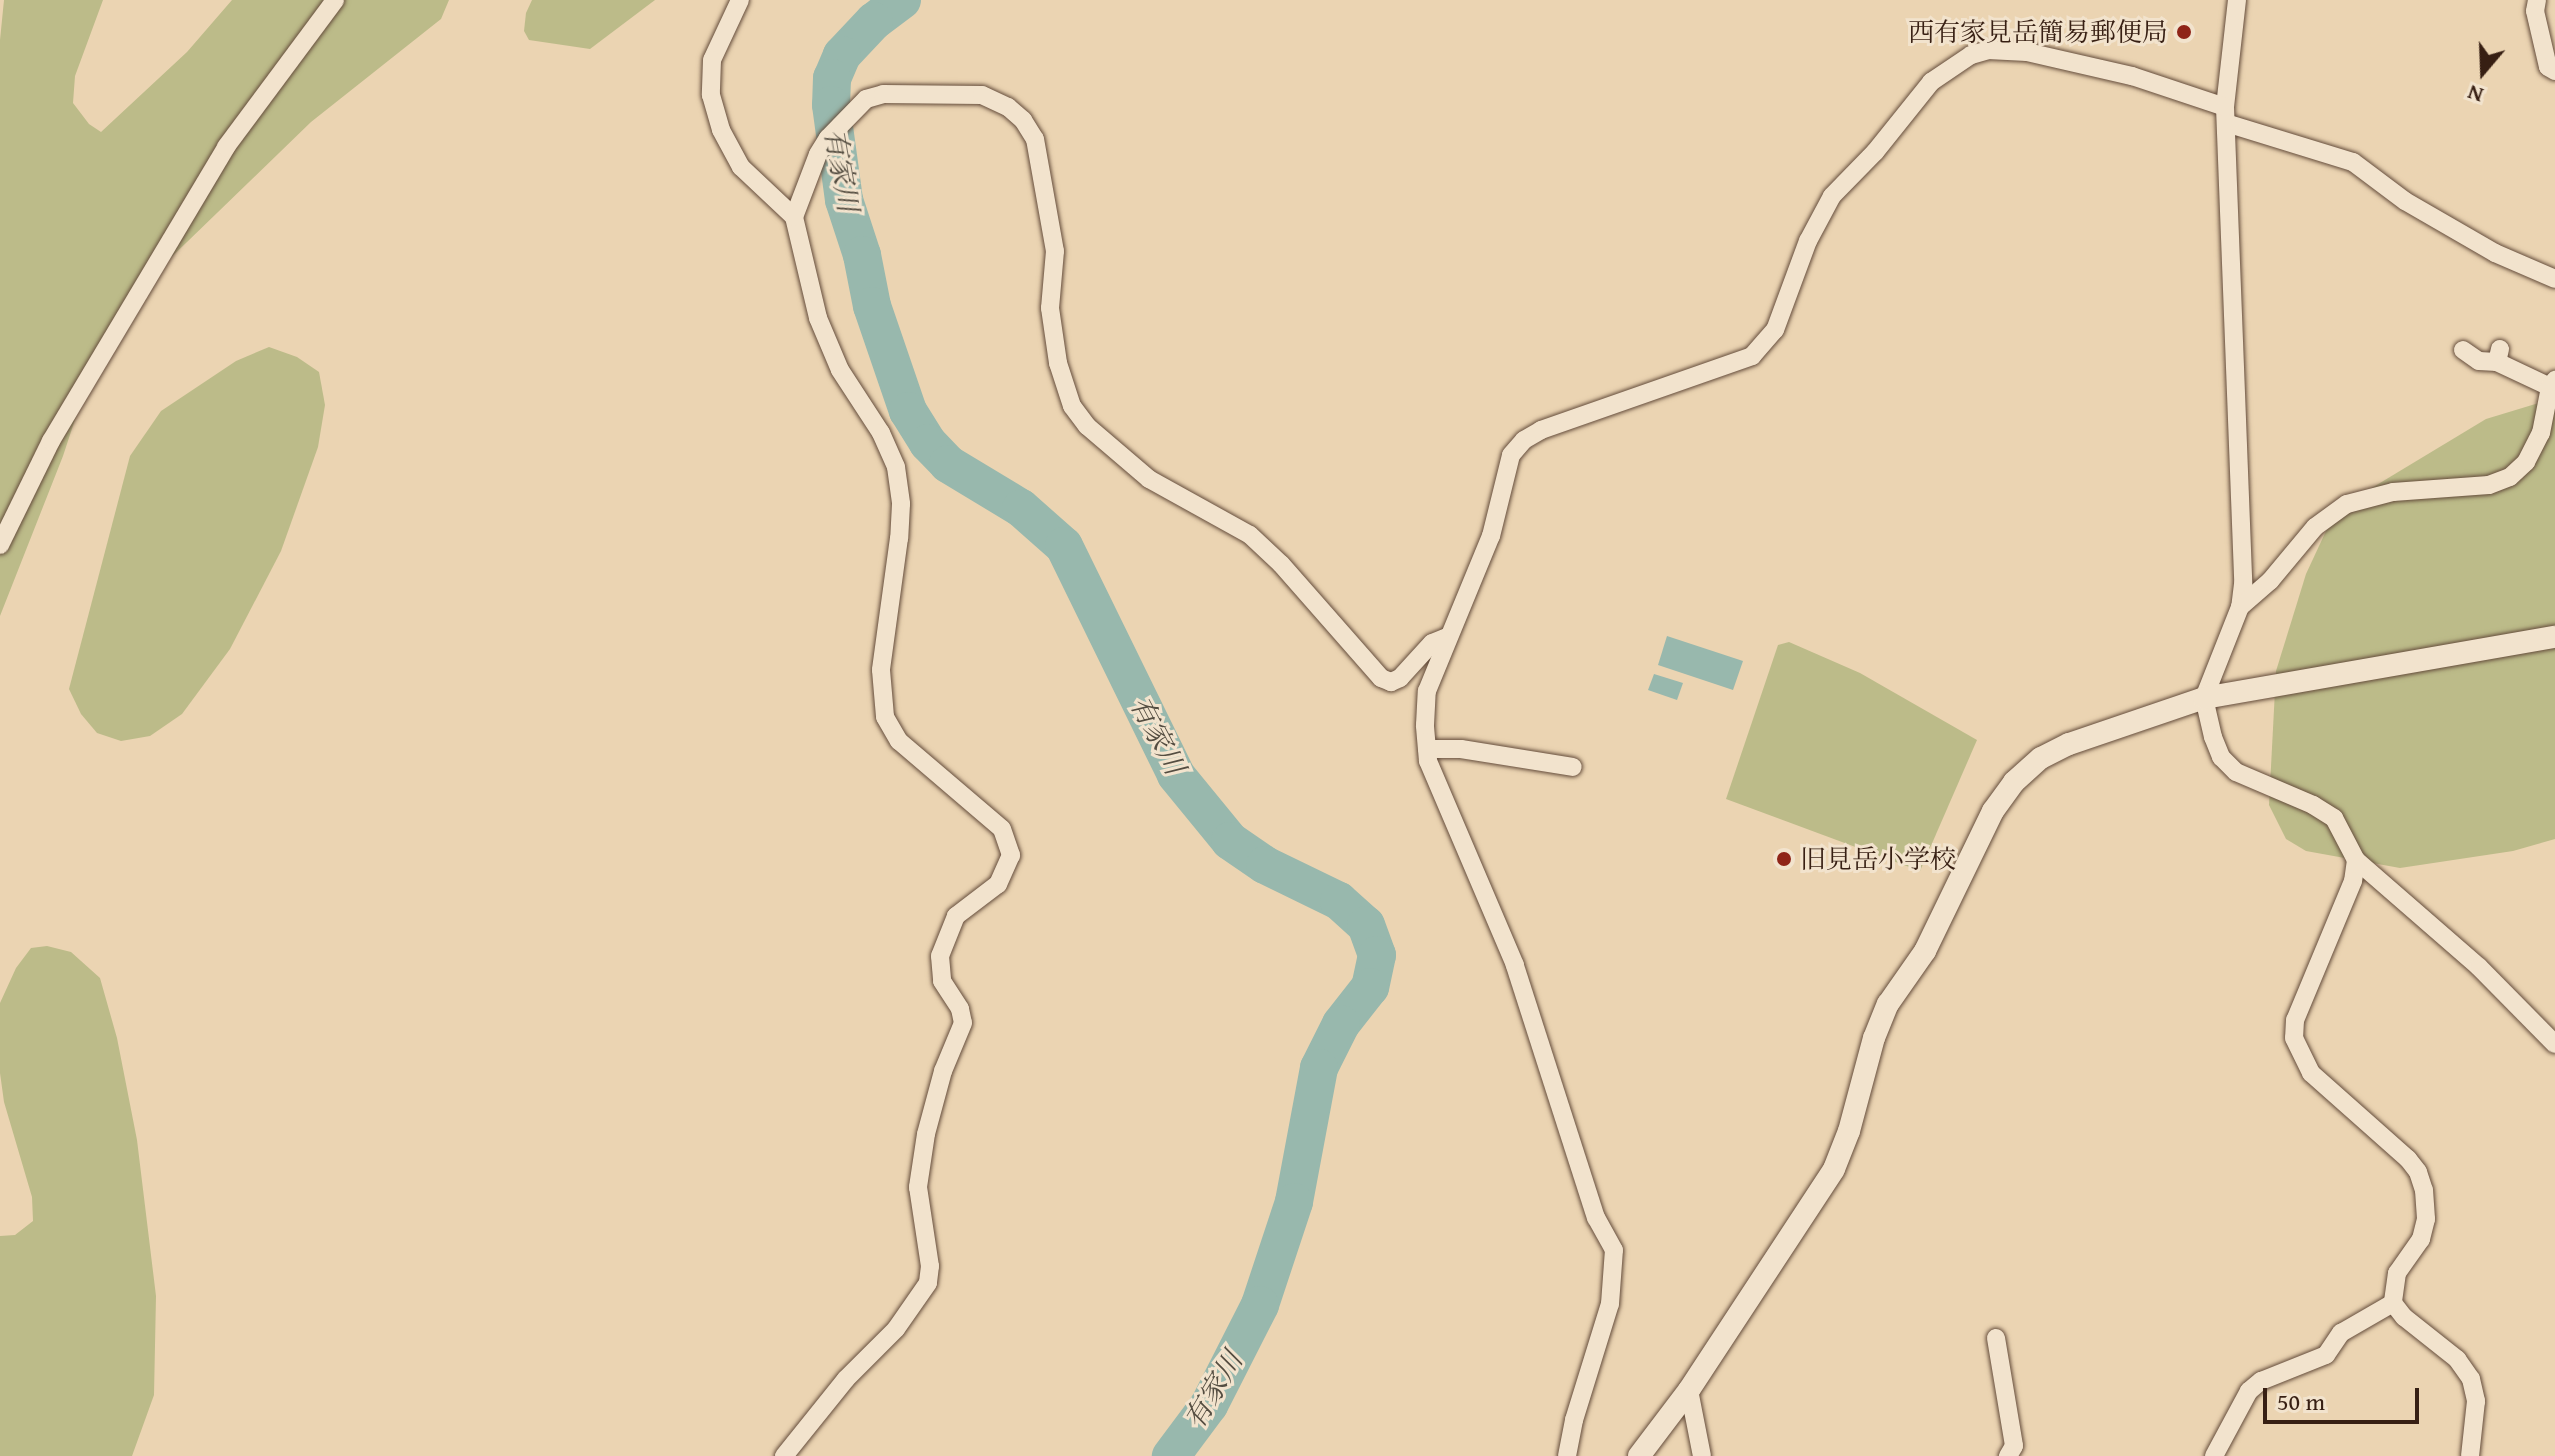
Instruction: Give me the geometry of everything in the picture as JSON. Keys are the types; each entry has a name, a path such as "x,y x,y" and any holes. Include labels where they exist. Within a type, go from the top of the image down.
{"street":[{"path":"0,545 51,441 226,147 335,0"},
{"path":"740,0 712,60 711,95 721,130 741,167 794,217 818,318 840,370 881,433 896,467 901,515 881,670 885,717 899,741 1002,829 1011,855 998,884 956,916 940,956 942,981 960,1009 963,1023 943,1071 929,1122 918,1187 930,1266 928,1283 896,1329 846,1379 784,1456"},
{"path":"2237,0 2225,115 2243,584 2240,607 2204,698 2221,757 2253,781 2313,805 2334,818 2356,860 2479,967 2555,1044"},
{"path":"2537,0 2535,11 2548,67 2555,71"},
{"path":"1567,1456 1574,1420 1610,1304 1614,1250 1596,1218 1515,965 1428,761 1427,749 1427,691 1491,536 1511,455 1524,440 1541,430 1752,356 1775,330 1808,241 1832,196 1875,152 1931,82 1952,66 1988,50 2027,52 2132,76 2225,115 2353,162 2405,201 2495,253 2555,279"},
{"path":"794,217 818,154 828,138 866,99 883,94 982,95 1008,107 1023,120 1035,139 1055,251 1050,308 1058,363 1072,406 1087,426 1149,479 1250,535 1281,564 1381,678 1391,682 1400,678 1432,643 1447,637"},
{"path":"2240,607 2270,581 2315,527 2347,504 2393,492 2489,485 2510,477 2526,462 2541,433 2552,384 2499,356 2479,361 2463,350"},
{"path":"1639,1456 1689,1390 1834,1169 1849,1131 1874,1038 1888,1004 1925,951 1993,811 2014,782 2041,758 2069,744 2204,698 2555,637"},
{"path":"1427,749 1461,749 1573,767"},
{"path":"2356,860 2353,881 2295,1020 2294,1038 2311,1073 2408,1159 2418,1172 2424,1190 2426,1219 2421,1239 2397,1273 2393,1303 2404,1317 2457,1359 2471,1379 2476,1401 2470,1456"},
{"path":"2214,1456 2249,1391 2261,1381 2326,1355 2341,1333 2393,1303"},
{"path":"1996,1338 2014,1446 2008,1456"},
{"path":"1689,1390 1702,1456"}],"shaded area":[{"path":"4,0 103,0 75,76 73,103 89,124 101,132 187,52 232,0 449,0 441,19 311,122 125,302 94,362 63,456 0,616 0,40"},
{"path":"532,0 655,0 590,49 529,40 524,31 526,13"},
{"path":"269,347 297,357 319,372 325,405 318,447 281,551 230,649 182,714 150,736 121,741 97,733 81,714 69,689 130,456 161,411 236,361"},
{"path":"2555,398 2555,839 2513,851 2400,868 2306,851 2286,839 2269,805 2276,671 2306,574 2326,531 2365,492 2486,419"},
{"path":"1789,642 1860,673 1977,740 1920,871 1726,799 1778,645"},
{"path":"47,946 71,952 100,978 117,1038 137,1140 156,1296 154,1395 132,1456 0,1456 0,1236 15,1235 33,1221 32,1197 4,1102 0,1073 0,1003 16,968 31,948"}],"water":[{"path":"1667,636 1743,661 1733,690 1658,665"},
{"path":"1654,674 1683,683 1677,700 1648,690"}],"waterway":[{"name":"有家川","path":"902,0 874,21 842,55 832,78 831,105 844,200 862,255 872,306 908,411 928,443 948,464 1021,508 1064,546 1176,775 1230,841 1265,865 1339,901 1366,925 1377,955 1370,987 1341,1024 1319,1068 1294,1202 1260,1305 1209,1405 1171,1456"}],"place":[{"name":"西有家見岳簡易郵便局","path":"2184,32"},
{"name":"旧見岳小学校","path":"1784,859"}]}
